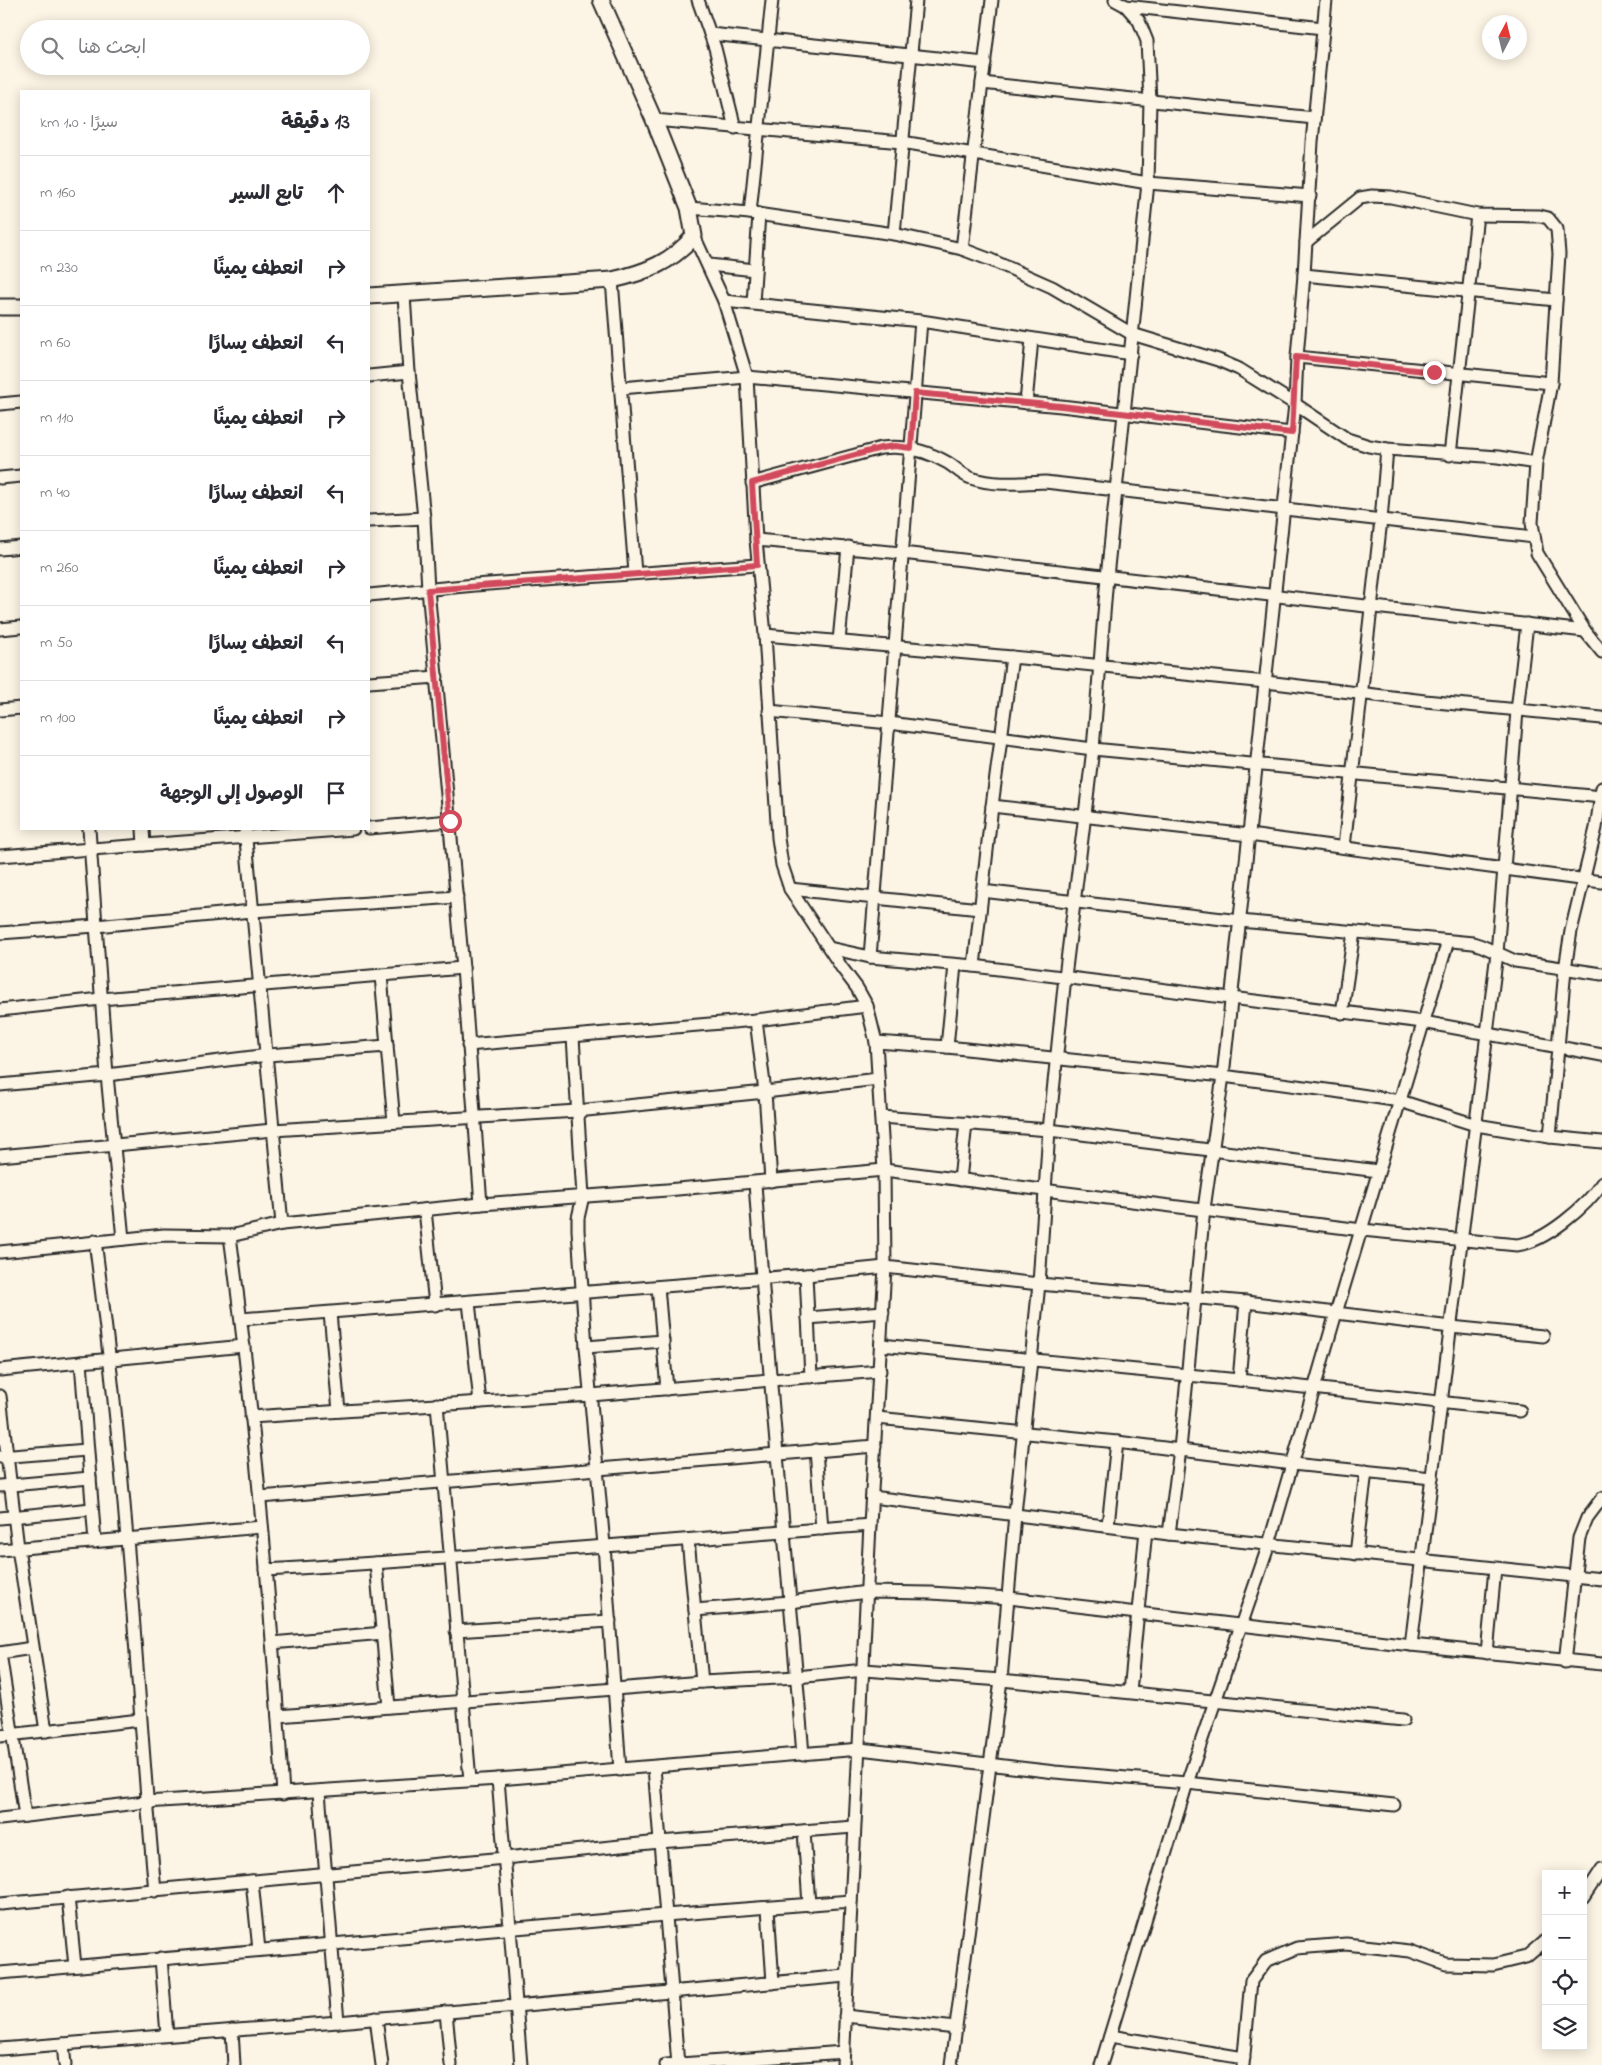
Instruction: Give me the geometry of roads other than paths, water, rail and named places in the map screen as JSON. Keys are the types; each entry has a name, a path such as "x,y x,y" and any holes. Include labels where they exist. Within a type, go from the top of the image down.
{"main road":[{"path":"370,296 612,280 638,273 668,260 677,254 694,236 688,208 654,120 600,0"},
{"path":"0,307 20,306"}],"street":[{"path":"698,0 710,34 735,128"},
{"path":"753,303 755,214 760,130 772,0"},
{"path":"894,234 916,0"},
{"path":"962,249 992,0"},
{"path":"1115,0 1126,6 1324,28"},
{"path":"1169,1534 1180,1449 1204,1209 1223,1076 1295,404 1296,357 1310,196 1314,118 1326,0"},
{"path":"951,2065 992,1763 1001,1680 1015,1514 1039,1284 1049,1130 1065,977 1093,748 1107,577 1148,184 1150,101 1147,41 1139,22 1126,6"},
{"path":"710,34 985,62"},
{"path":"982,83 1314,118"},
{"path":"654,120 902,142 1148,184 1310,196"},
{"path":"1306,242 1360,198 1372,196 1391,196 1477,215 1540,216 1548,218 1554,223 1559,235 1551,383 1536,463 1532,523 1537,552 1586,631 1602,652"},
{"path":"688,208 755,214 894,234 962,249 1052,288 1132,334 1218,360 1239,369 1347,439 1387,450 1498,457 1536,463"},
{"path":"1450,455 1477,215"},
{"path":"694,236 724,301 747,377 757,565 765,634 778,838 782,865 790,889 857,988 867,1006 876,1042 884,1170 885,1267 870,1525 860,1749 846,1976 843,2065"},
{"path":"708,265 755,270"},
{"path":"1304,275 1468,293 1556,300"},
{"path":"612,280 635,573"},
{"path":"404,295 409,372 424,518 428,590 457,897 481,1204"},
{"path":"724,301 921,321 1131,354"},
{"path":"870,958 921,321"},
{"path":"1026,403 1032,339"},
{"path":"1296,357 1551,383"},
{"path":"370,376 409,372"},
{"path":"621,388 747,377 1026,403 1292,433"},
{"path":"0,404 20,402"},
{"path":"752,483 881,448 895,446 911,448 947,463 970,478 983,480 1011,483 1045,482 1534,537"},
{"path":"1344,847 1381,520 1387,450"},
{"path":"0,478 20,476"},
{"path":"370,522 424,518"},
{"path":"756,540 848,547 1275,594 1586,631"},
{"path":"0,549 20,547"},
{"path":"839,641 848,547"},
{"path":"370,595 757,565"},
{"path":"1411,1645 1452,1328 1497,953 1506,868 1517,711 1527,624"},
{"path":"0,629 20,627"},
{"path":"765,634 1266,682 1517,711 1602,718"},
{"path":"974,966 992,806 1012,657"},
{"path":"370,682 437,677"},
{"path":"0,710 20,708"},
{"path":"769,712 1256,765 1512,789 1602,794 1571,931 1565,969 1550,1137"},
{"path":"992,806 1249,835 1602,882"},
{"path":"370,828 450,821"},
{"path":"89,830 106,1075 123,1239"},
{"path":"143,830 144,845"},
{"path":"0,856 144,845 246,833 326,830"},
{"path":"246,833 252,911 268,1055 282,1224"},
{"path":"790,889 980,909"},
{"path":"982,891 1240,921 1478,944 1515,961 1602,974"},
{"path":"0,933 252,911 457,897"},
{"path":"1342,1013 1354,932"},
{"path":"1101,2065 1187,1783 1270,1544 1336,1313 1448,941"},
{"path":"829,948 870,958 974,966 1423,1022 1487,1032 1602,1055"},
{"path":"947,1047 955,965"},
{"path":"0,1010 100,999 463,968"},
{"path":"381,975 394,1122"},
{"path":"468,1045 756,1020 867,1006"},
{"path":"756,1020 765,1092 771,1181"},
{"path":"573,1037 583,1196 578,1224 620,1770"},
{"path":"876,1042 947,1047 1223,1076 1400,1100 1476,1125 1550,1137 1602,1142"},
{"path":"0,1085 106,1075 268,1055 387,1046"},
{"path":"0,1156 273,1130 577,1111 878,1079"},
{"path":"881,1117 1049,1130 1378,1171"},
{"path":"960,1180 966,1123"},
{"path":"0,1252 95,1241 164,1236 230,1236 282,1224 481,1204 755,1183 884,1170 1362,1230 1462,1241 1528,1244 1553,1229 1586,1202 1602,1183"},
{"path":"755,1183 776,1454 785,1532 803,1755"},
{"path":"425,1210 435,1305"},
{"path":"230,1236 260,1497 283,1794"},
{"path":"95,1241 110,1359 127,1539 146,1802 155,1891"},
{"path":"241,1319 658,1287 885,1267 1039,1284 1246,1302 1452,1328 1543,1336"},
{"path":"806,1275 811,1377"},
{"path":"658,1287 667,1389"},
{"path":"469,1302 480,1402"},
{"path":"1239,1380 1246,1302"},
{"path":"808,1318 883,1312"},
{"path":"330,1313 339,1411"},
{"path":"586,1347 663,1341"},
{"path":"881,1345 1239,1380 1520,1412"},
{"path":"0,1370 244,1346"},
{"path":"81,1362 96,1542"},
{"path":"251,1417 591,1395 880,1371"},
{"path":"0,1396 5,1485 14,1516 32,1648 46,1731"},
{"path":"437,1404 470,1780"},
{"path":"877,1418 1025,1432 1180,1449 1292,1464 1432,1478"},
{"path":"1108,1525 1117,1442"},
{"path":"260,1497 875,1446"},
{"path":"3,1456 87,1450"},
{"path":"816,1450 822,1529"},
{"path":"1356,1554 1366,1472"},
{"path":"5,1485 90,1478"},
{"path":"872,1497 1169,1534 1602,1579"},
{"path":"1565,1662 1579,1538 1587,1518 1602,1498"},
{"path":"0,1518 92,1509"},
{"path":"266,1570 450,1559 604,1545 870,1525"},
{"path":"0,1550 262,1527"},
{"path":"1130,1692 1146,1530"},
{"path":"688,1540 702,1682"},
{"path":"376,1563 389,1707"},
{"path":"1487,1653 1495,1569"},
{"path":"695,1610 790,1602 867,1592 931,1593 1009,1598 1411,1645 1565,1662 1602,1664"},
{"path":"456,1631 610,1621"},
{"path":"272,1643 383,1633"},
{"path":"25,1816 12,1734 3,1698 0,1653 32,1648"},
{"path":"278,1716 702,1682 796,1677 864,1670 1001,1680 1403,1720"},
{"path":"0,1736 140,1720"},
{"path":"0,1819 146,1802 318,1792 620,1770 860,1749 992,1763 1055,1772 1187,1783 1394,1805"},
{"path":"654,1767 678,2064"},
{"path":"498,1779 521,2065"},
{"path":"318,1792 338,2022"},
{"path":"0,1904 155,1891 659,1842 854,1827"},
{"path":"804,1831 809,1905"},
{"path":"1587,1892 1602,1869"},
{"path":"252,1881 259,1950"},
{"path":"68,1898 75,1966"},
{"path":"0,1973 666,1915 851,1902"},
{"path":"768,1908 774,1982"},
{"path":"1110,2036 1243,2061 1251,1981 1266,1961 1297,1948 1346,1944 1410,1951 1446,1964 1493,1965 1526,1957 1542,1943"},
{"path":"161,1958 167,2036"},
{"path":"0,2049 338,2022 846,1976"},
{"path":"446,2012 451,2065"},
{"path":"845,2016 956,2028"},
{"path":"376,2018 382,2065"},
{"path":"232,2030 234,2065"},
{"path":"63,2044 65,2065"},
{"path":"666,2065 776,2061 844,2052"}]}
